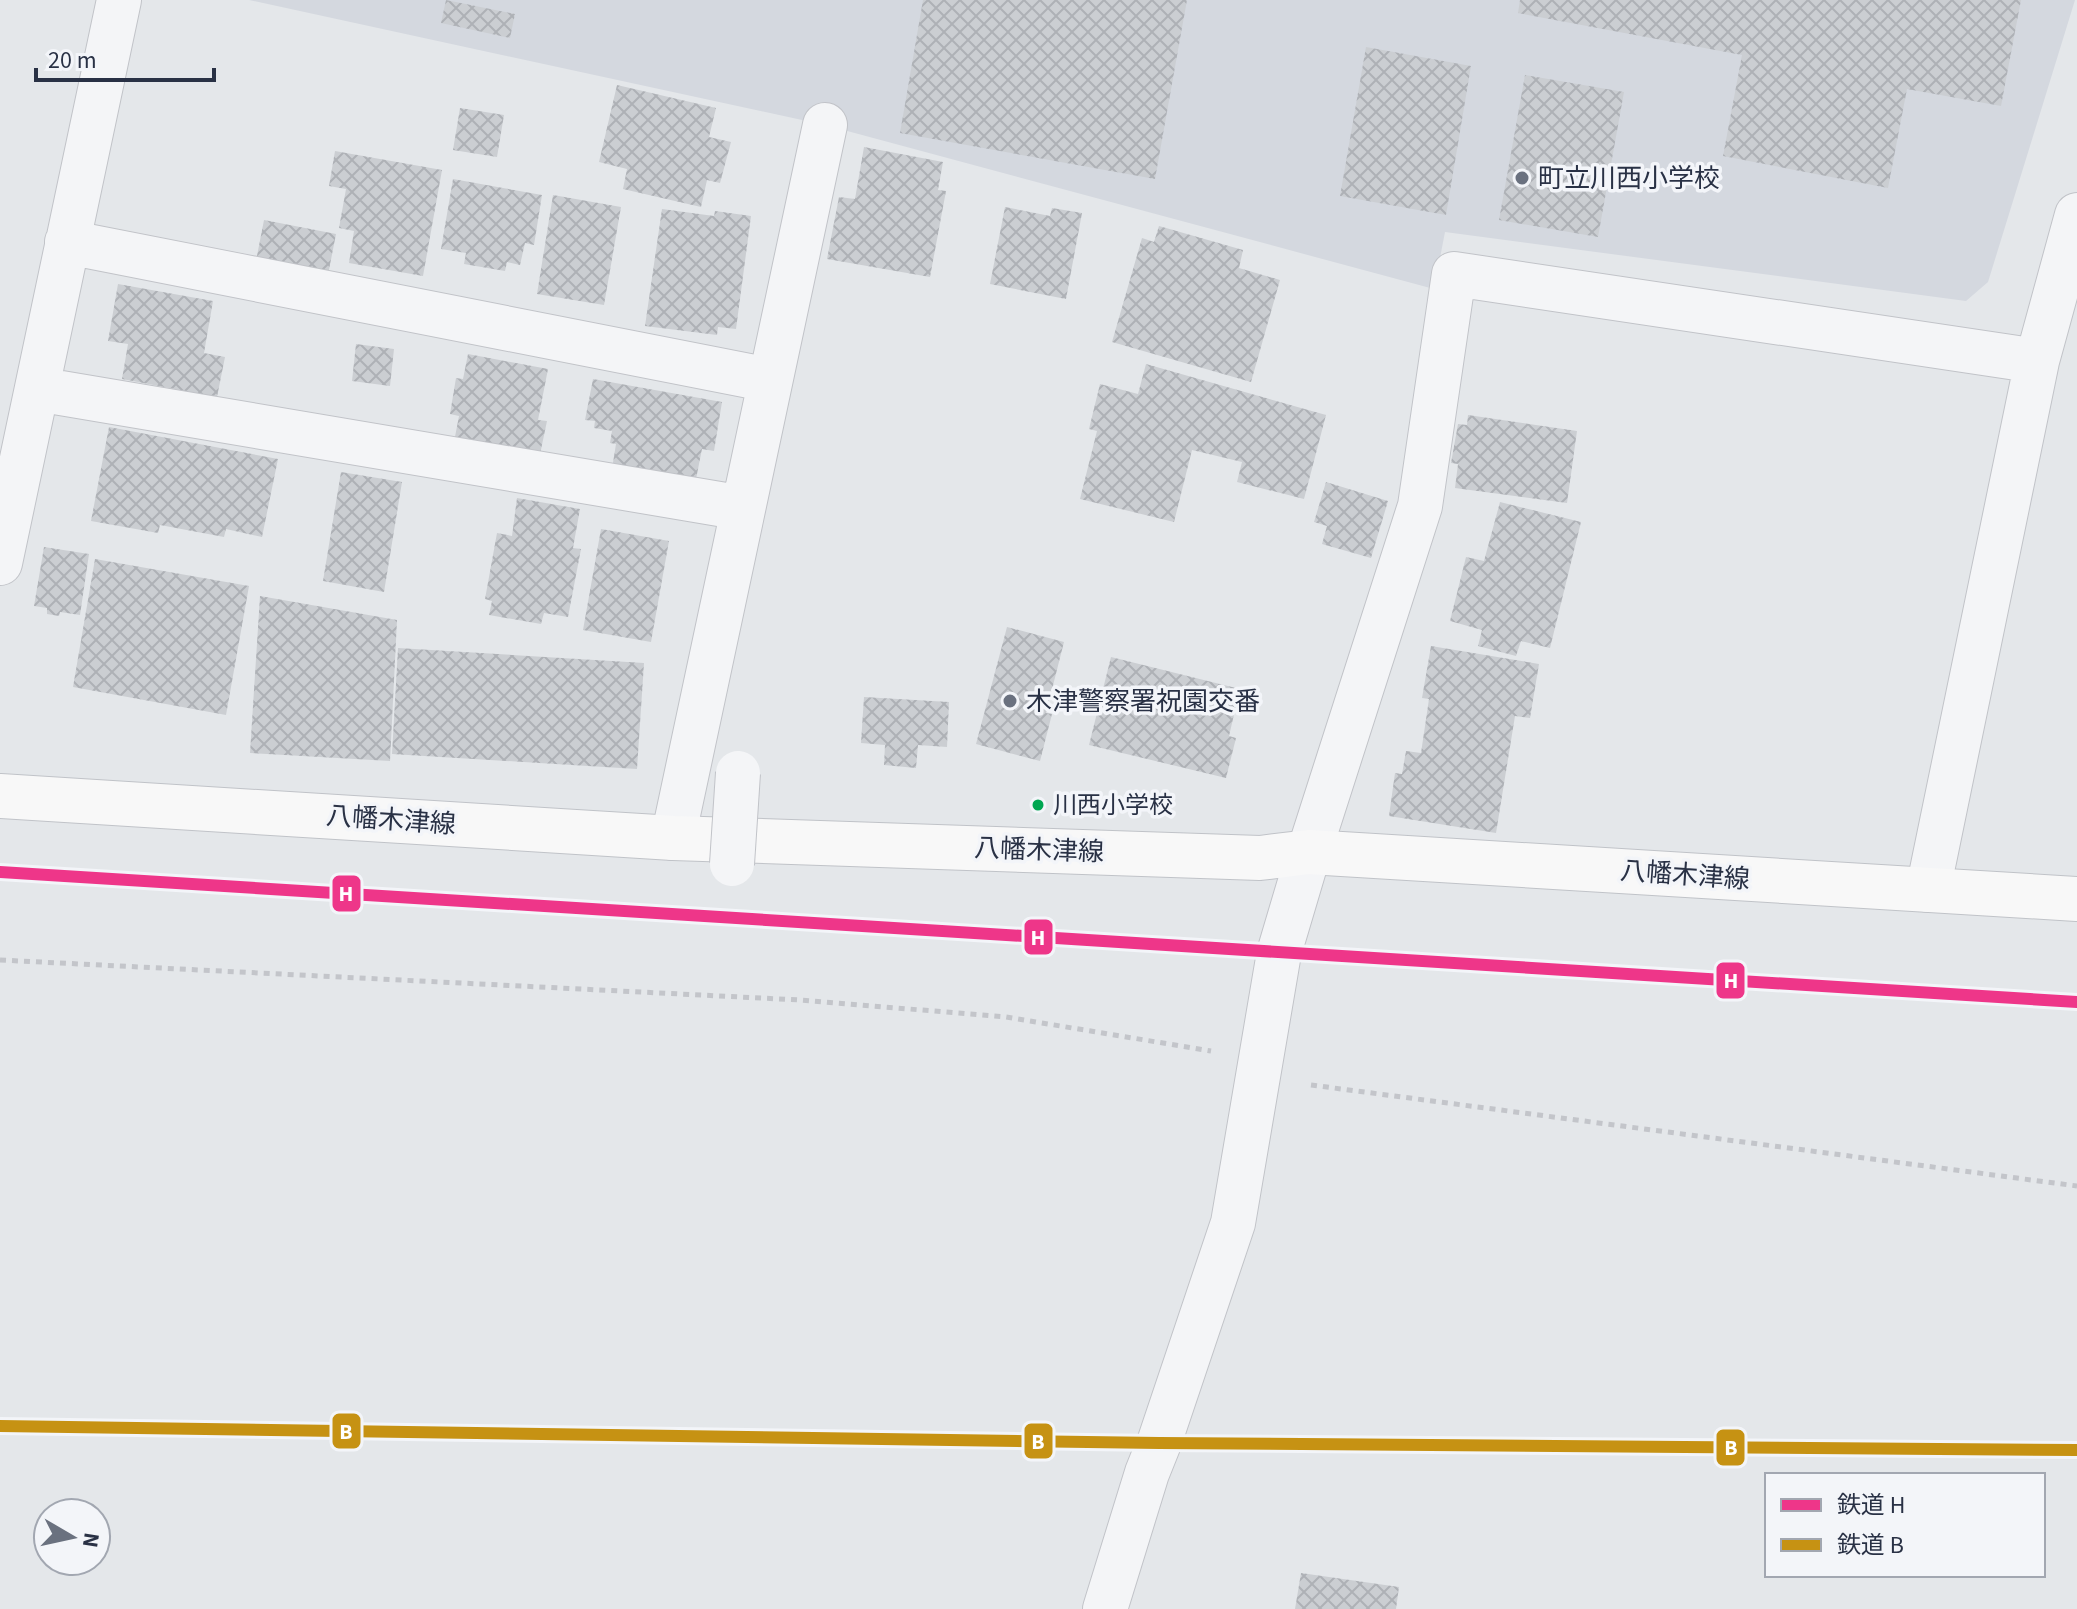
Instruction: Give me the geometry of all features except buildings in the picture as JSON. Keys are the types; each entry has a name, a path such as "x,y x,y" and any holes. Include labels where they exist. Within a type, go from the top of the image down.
{"main road":[{"name":"八幡木津線","path":"0,796 673,838 1260,858 1309,852 2077,899"}],"street":[{"path":"0,563 119,0"},
{"path":"673,838 825,125"},
{"path":"1928,890 2037,361 2077,215"},
{"path":"67,242 770,380"},
{"path":"1105,1609 1147,1473 1233,1223 1279,953 1420,506 1454,274 2037,361"},
{"path":"37,389 743,508"},
{"path":"732,864 738,773"}],"path":[{"path":"0,960 800,1000 1006,1017 1218,1052 1306,1084 2077,1186"}],"shaded area":[{"name":"町立川西小学校","path":"249,0 2075,0 1988,282 1966,301 1445,232 1434,289 825,125"}],"rail line":[{"name":"H","path":"0,872 2077,1002"},
{"name":"B","path":"0,1426 1159,1443 2077,1450"}],"place":[{"name":"町立川西小学校","path":"1522,178"},
{"name":"木津警察署祝園交番","path":"1010,701"},
{"name":"川西小学校","path":"1038,805"}]}
